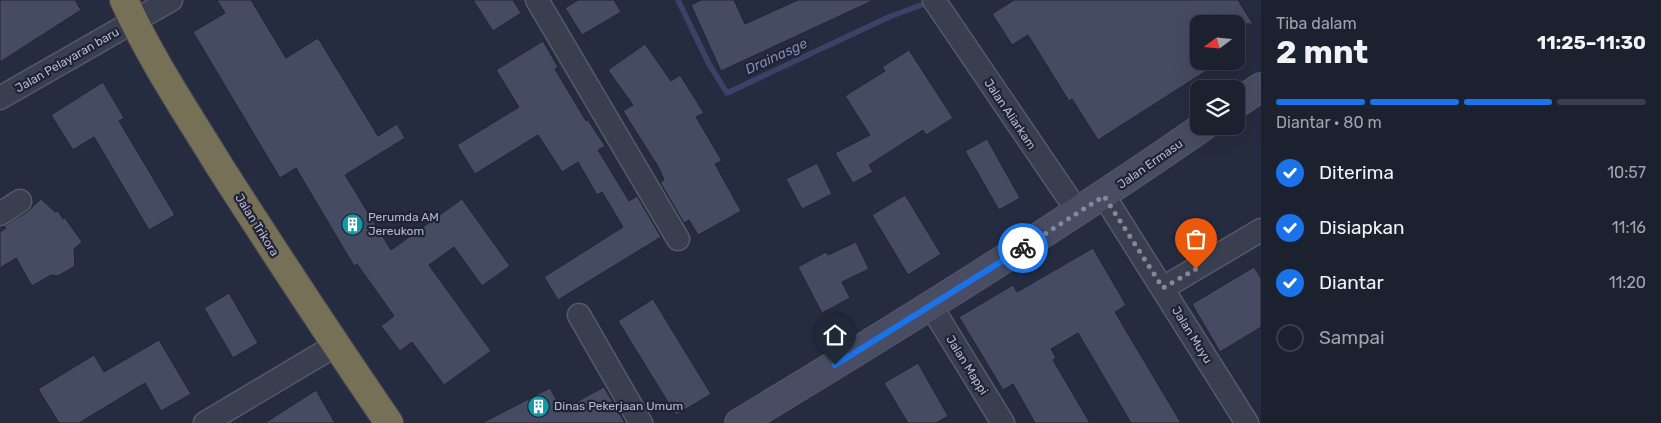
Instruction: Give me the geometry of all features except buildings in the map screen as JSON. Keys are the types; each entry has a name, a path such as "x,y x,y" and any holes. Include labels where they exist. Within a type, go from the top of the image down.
{"highway":[{"name":"Jalan Trikora","path":"129,11 200,135 336,345 389,423"}],"street":[{"path":"129,11 171,0"},
{"path":"537,0 678,239"},
{"name":"Jalan Aliarkam","path":"938,8 1078,212"},
{"name":"Jalan Pelayaran baru","path":"0,98 129,11"},
{"path":"1245,98 1261,87"},
{"name":"Jalan Ermasu","path":"739,423 932,306 1104,196 1191,135"},
{"name":"Jalan Muyu","path":"1104,196 1247,423"},
{"path":"0,214 20,202"},
{"path":"1163,288 1261,230"},
{"name":"Jalan Mappi","path":"932,306 1003,423"},
{"path":"579,315 641,423"},
{"path":"205,423 336,345"}],"waterway":[{"name":"Drainasge","path":"678,0 709,64 727,93 889,17 929,2"}],"way so far":[{"path":"1023,248 1104,196 1163,288 1196,269"}],"place":[{"name":"Perumda AM Jereukom","path":"352,224"},
{"name":"Dinas Pekerjaan Umum","path":"538,406"}],"route":[{"path":"835,365 1023,248"}]}
